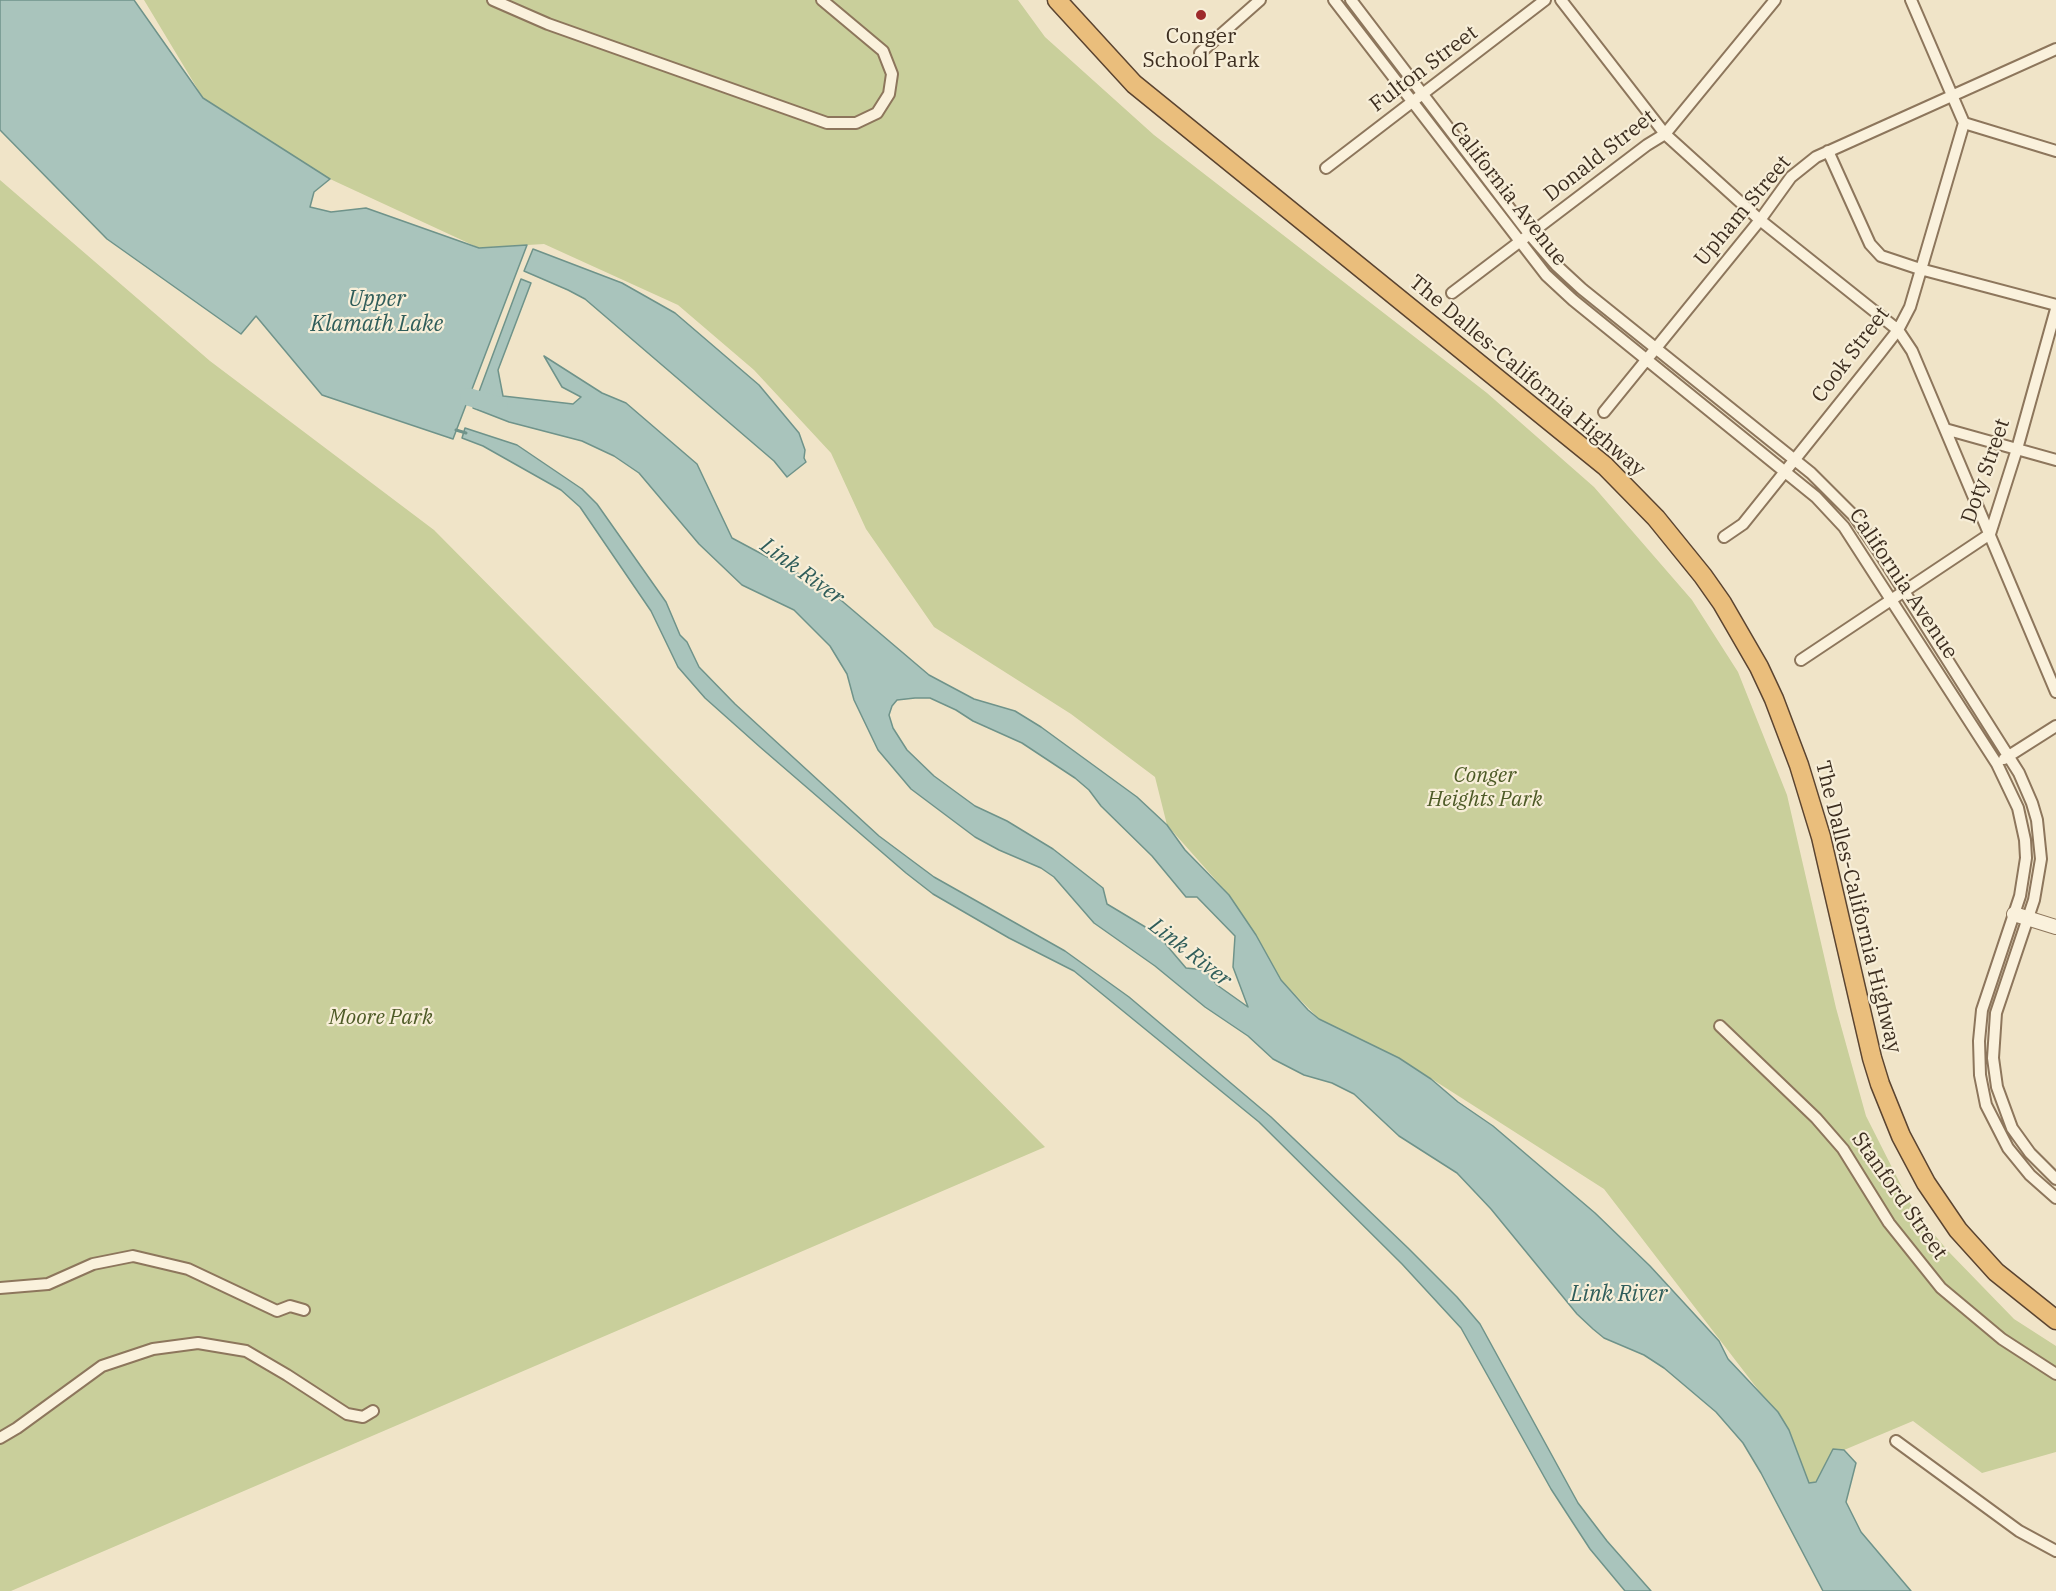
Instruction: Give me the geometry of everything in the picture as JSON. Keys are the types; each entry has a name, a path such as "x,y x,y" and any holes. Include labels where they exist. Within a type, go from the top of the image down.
{"highway":[{"name":"The Dalles-California Highway","path":"1057,0 1134,84 1605,466 1656,518 1703,576 1759,667 1799,765 1821,837 1872,1058 1886,1101 1901,1136 1926,1183 1958,1230 1996,1272 2056,1320"}],"street":[{"path":"493,0 548,24 827,123 856,123 877,113 888,94 892,74 883,51 822,0"},
{"path":"1200,53 1260,0"},
{"name":"California Avenue","path":"1334,0 1533,261 1559,289 1816,497 1844,526 1997,764 2018,808 2025,840 2024,878 1982,1010 1979,1041 1980,1075 1990,1113 2008,1148 2030,1175 2055,1196"},
{"name":"California Avenue","path":"1351,0 1530,234 1569,278 1794,459 1826,486 1855,518 2019,773 2032,803 2040,839 2038,880 2028,918 1996,1013 1993,1041 1995,1073 2000,1100 2013,1128 2030,1153 2056,1179"},
{"name":"Fulton Street","path":"1326,168 1545,0"},
{"path":"1561,0 1665,134 1760,220 1898,330 1912,351 2056,692"},
{"name":"Donald Street","path":"1452,293 1665,134 1775,0"},
{"path":"1911,0 1964,123 2056,151"},
{"name":"Upham Street","path":"1604,412 1760,220 1791,177 1816,157 1828,151 2056,49"},
{"name":"Cook Street","path":"1724,537 1743,524 1898,330 1910,307 1964,123"},
{"path":"1828,151 1870,244 1881,256 2056,307"},
{"name":"Doty Street","path":"1801,660 1990,534 2017,449 2056,307"},
{"path":"1946,429 2056,460"},
{"path":"1997,764 2056,726"},
{"path":"2014,914 2056,927"},
{"name":"Stanford Street","path":"1720,1026 1816,1118 1843,1149 1889,1223 1941,1288 2002,1339 2056,1374"},
{"path":"0,1288 48,1284 93,1264 133,1256 188,1269 277,1311 290,1306 304,1310"},
{"path":"0,1438 102,1366 153,1349 198,1343 246,1351 347,1414 363,1417 373,1411"},
{"path":"1896,1441 2019,1531 2056,1551"}],"green space":[{"name":"Conger Heights Park","path":"144,0 1018,0 1045,37 1154,135 1487,393 1594,487 1692,600 1738,672 1787,795 1836,1008 1866,1116 1913,1209 1948,1251 2014,1319 2056,1346 2056,1452 1982,1473 1913,1421 1844,1450 1833,1449 1816,1482 1809,1484 1789,1430 1604,1189 1399,1058 1319,1019 1281,980 1229,895 1167,825 1155,777 1071,714 934,627 866,529 831,453 754,370 678,305 544,244 479,248 330,179 203,98"},
{"name":"Moore Park","path":"0,180 210,361 434,530 1045,1147 11,1591 0,1591"}],"water":[{"name":"Upper Klamath Lake","path":"0,0 134,0 203,98 330,179 314,192 310,207 331,212 366,208 479,248 527,245 453,439 322,395 256,316 241,334 107,239 0,130"},
{"path":"533,249 622,283 675,313 759,385 799,433 805,450 806,462 787,477 774,461 585,299 524,271"},
{"name":"Link River","path":"521,279 531,283 498,370 503,396 573,404 581,397 562,387 544,356 602,393 626,403 697,464 732,538 829,590 929,675 974,699 1015,711 1041,727 1137,797 1167,825 1185,850 1229,895 1256,935 1281,980 1308,1010 1319,1019 1399,1058 1431,1079 1458,1102 1493,1126 1595,1213 1650,1266 1719,1341 1728,1359 1778,1412 1789,1430 1809,1483 1816,1482 1833,1449 1844,1450 1856,1463 1846,1502 1861,1532 1911,1591 1823,1591 1761,1473 1743,1443 1716,1412 1664,1368 1644,1355 1604,1338 1593,1329 1577,1314 1491,1209 1457,1173 1399,1136 1354,1094 1332,1083 1304,1075 1273,1059 1248,1036 1205,1007 1155,966 1094,923 1054,877 1041,868 975,837 911,789 878,750 854,700 847,674 830,646 794,610 742,585 699,544 639,473 614,456 582,441 509,422 473,408","holes":["930,698 1022,743 1089,790 1101,806 1152,856 1186,897 1197,897 1235,936 1233,967 1248,1007 1217,985 1206,970 1186,968 1157,934 1107,904 1103,888 1053,849 1007,821 975,806 934,776 907,750 893,728 889,715 892,706 897,700"]},
{"path":"465,428 517,445 582,489 597,504 666,602 680,635 687,642 699,667 735,704 879,836 934,877 1065,951 1129,997 1271,1117 1408,1248 1457,1297 1480,1324 1578,1503 1607,1541 1651,1591 1625,1591 1590,1549 1551,1489 1461,1328 1402,1264 1259,1122 1074,971 1009,938 933,894 760,747 705,698 678,667 651,611 580,507 561,490 483,446 462,438"}],"waterway":[{"name":"Link River","path":"469,397 499,406"},
{"path":"456,430 466,433"}],"place":[{"name":"Conger School Park","path":"1201,15"}]}
